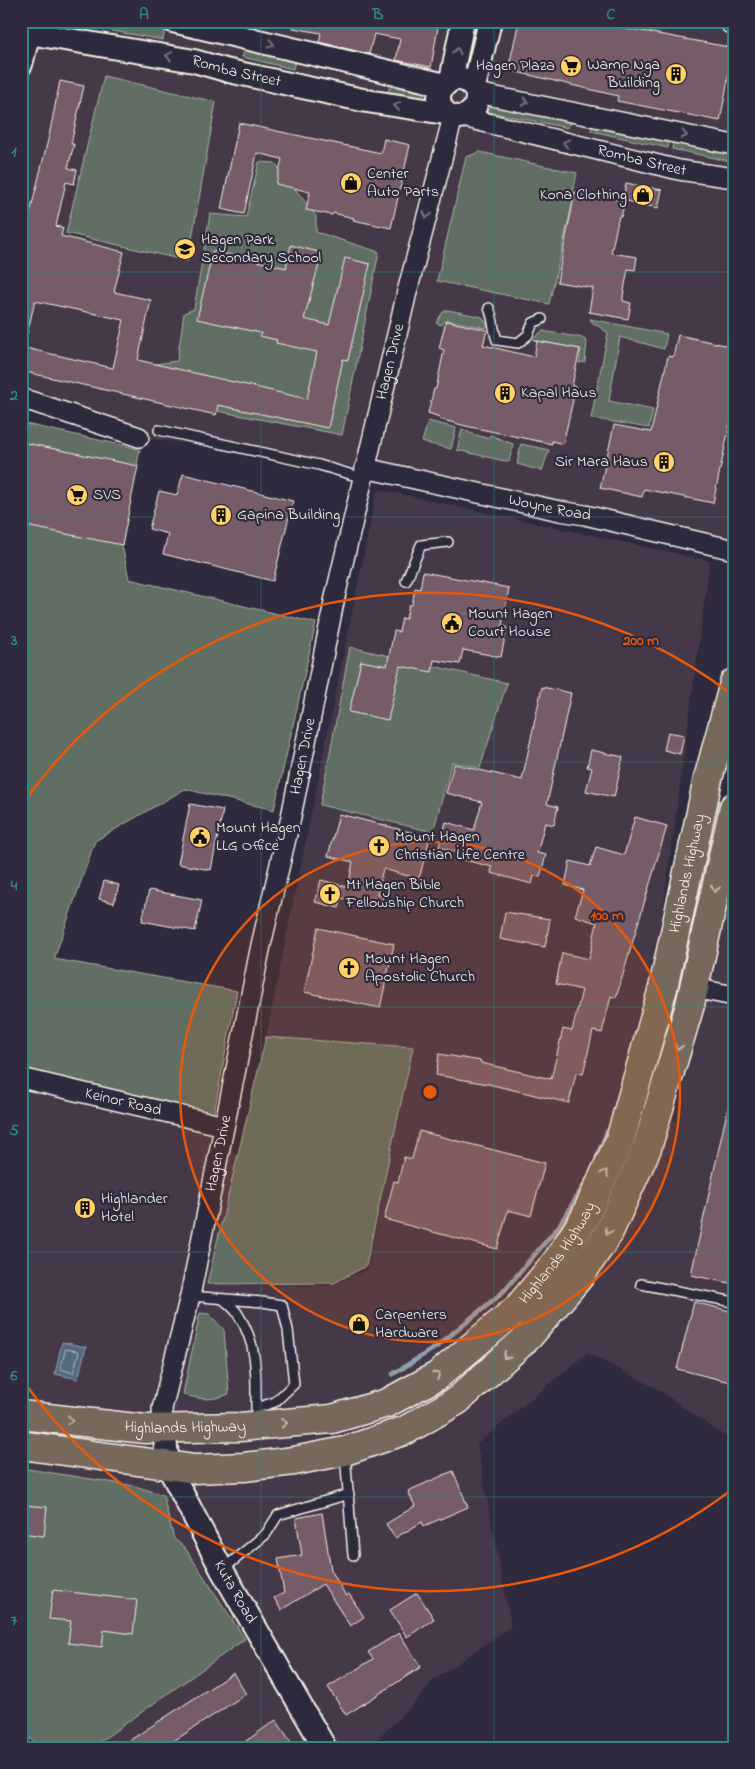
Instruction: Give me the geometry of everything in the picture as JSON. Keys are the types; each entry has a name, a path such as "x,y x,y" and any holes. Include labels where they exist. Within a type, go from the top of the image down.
{"main road":[{"name":"Highlands Highway","path":"21,1414 145,1429 164,1429 256,1417 332,1419 387,1403 437,1376 518,1308 557,1260 579,1227 620,1140 663,988 708,779 734,684"},
{"name":"Highlands Highway","path":"21,1445 195,1469 244,1467 294,1461 345,1451 406,1430 458,1400 529,1336 579,1277 608,1234 647,1148 694,988 734,807"}],"street":[{"name":"Romba Street","path":"173,21 236,28 448,83"},
{"path":"463,21 448,83 439,94 439,101 454,116 469,115 476,105 476,90 490,21"},
{"path":"194,61 204,25"},
{"name":"Romba Street","path":"30,27 194,61 224,70 367,101 454,116 679,170 734,178"},
{"path":"21,64 30,27"},
{"path":"224,70 236,28"},
{"path":"448,83 458,79 464,80 476,90"},
{"name":"Romba Street","path":"476,90 734,145"},
{"name":"Hagen Drive","path":"164,1429 162,1409 190,1296 261,945 293,808 335,597 407,292 454,116"},
{"path":"21,398 139,437"},
{"name":"Woyne Road","path":"364,473 585,515 734,550"},
{"path":"694,988 734,996"},
{"name":"Keinor Road","path":"21,1078 224,1126"},
{"name":"Kuta Road","path":"164,1429 168,1466 222,1570 325,1748"}],"lane":[{"path":"489,308 494,320 494,333 497,340 518,343 528,335 533,324 542,319"},
{"path":"159,430 364,473"},
{"path":"406,581 420,546 448,542"},
{"path":"642,1284 734,1302"},
{"path":"190,1296 282,1305 288,1330 294,1384 256,1417"},
{"path":"223,1298 239,1314 253,1344 256,1374 256,1417"},
{"path":"345,1451 353,1555"},
{"path":"222,1570 266,1534 278,1515 349,1494"}],"shaded area":[{"path":"32,21 734,21 734,539 585,515 365,468 139,437 21,398 21,64"},
{"path":"377,489 710,561 638,1095 676,1122 734,815 734,1443 656,1388 587,1353 477,1444 511,1626 431,1682 423,1694 372,1745 372,1748 27,1748 21,1731 21,1078 224,1126 219,1145 238,1154 207,1284 329,1286 367,1270 413,1047 266,1037"}],"green space":[{"path":"56,21 120,21 165,30 163,40"},
{"path":"245,49 295,61 293,69 242,57"},
{"path":"104,76 216,102 188,261 66,233"},
{"path":"390,86 428,93 428,99 388,92"},
{"path":"482,103 570,122 568,128 480,110"},
{"path":"592,125 669,142 668,148 591,131"},
{"path":"673,142 734,155 734,162 672,149"},
{"path":"480,152 577,173 572,197 574,197 549,304 437,281 466,157"},
{"path":"259,162 275,163 316,216 316,232 379,252 342,435 150,398 155,364 177,361 184,313 194,309 210,214 246,217"},
{"path":"448,310 482,317 487,324 486,328 447,320 441,325 436,323 443,312"},
{"path":"590,319 667,334 664,349 620,337 609,401 653,410 649,428 591,418 608,333"},
{"path":"542,331 583,338 587,342 585,362 579,363 581,349 533,340"},
{"path":"428,421 456,428 451,449 422,442"},
{"path":"21,423 140,449 122,545 129,579 316,623 274,810 185,789 95,841 54,959 237,991 213,1119 21,1070"},
{"path":"462,429 487,438 490,435 513,444 509,462 457,450"},
{"path":"521,444 549,450 542,471 517,464"},
{"path":"350,647 507,683 480,768 452,762 433,832 320,805"},
{"path":"266,1037 413,1047 366,1266 334,1283 207,1284"},
{"path":"200,1313 209,1314 224,1330 229,1394 211,1399 195,1398 183,1394"},
{"path":"21,1468 135,1486 163,1495 174,1539 185,1548 245,1639 91,1748 41,1748 30,1739 21,1701"}],"water":[{"path":"62,1342 86,1347 78,1379 55,1374"}],"building":[{"path":"294,21 439,21 431,67 396,60 400,39 374,34 369,54 319,42 321,33 293,28"},
{"path":"519,21 591,21 734,48 720,121 617,101 618,96 508,70"},
{"path":"60,81 84,86 71,144 74,144 68,168 77,170 74,184 66,182 56,226 63,228 61,236 124,252 114,292 151,300 138,360 307,399 317,352 276,343 277,340 260,336 261,333 197,319 213,251 286,268 291,245 322,253 304,319 329,325 345,258 370,264 348,360 343,359 328,428 218,405 216,415 21,371 21,347 113,368 124,320 35,301 26,338 21,337 21,249 49,136"},
{"path":"239,123 381,153 384,139 410,145 391,228 353,220 354,218 333,213 332,215 306,210 310,192 276,184 282,159 257,153 244,214 221,209"},
{"path":"626,183 662,190 658,208 623,200"},
{"path":"575,192 625,201 621,217 619,216 611,253 637,257 635,270 628,269 623,296 623,301 631,303 628,319 589,312 593,288 557,282"},
{"name":"Kapal Haus","path":"446,321 487,330 483,345 534,357 537,341 580,349 572,386 576,387 563,444 552,441 552,444 466,426 439,419 440,417 428,413 434,389 436,389 444,350 439,348"},
{"name":"Sir Mara Haus","path":"678,335 734,347 733,409 713,503 644,489 642,497 600,488 614,425 651,432 668,356 673,357"},
{"name":"SVS","path":"21,442 138,466 122,545 21,525"},
{"name":"Gapina Building","path":"183,474 293,501 273,581 163,554 168,534 149,529 159,491 177,495"},
{"name":"Mount Hagen Court House","path":"423,572 509,588 502,626 507,627 501,657 463,650 460,664 434,660 432,672 400,666 388,720 349,712 361,661 387,666 394,631 399,632 402,618 406,619 409,605 412,605 415,588 420,589"},
{"path":"542,687 571,693 547,804 558,807 554,825 545,823 537,853 546,855 540,877 534,876 532,884 491,873 492,867 465,860 466,855 439,847 446,822 474,830 482,802 446,793 454,764 522,780"},
{"path":"668,732 684,735 680,754 664,750"},
{"path":"591,750 623,757 614,797 586,791 592,768 587,767"},
{"name":"Mount Hagen LLG Office","path":"190,804 223,810 211,870 178,864"},
{"name":"Mount Hagen Christian Life Centre","path":"339,814 430,837 419,879 383,869 377,894 383,896 381,907 341,898 339,908 315,902 321,880 348,887 353,862 328,856"},
{"path":"635,817 667,826 616,998 611,996 602,1033 593,1031 583,1074 576,1073 569,1103 488,1084 436,1075 439,1054 481,1061 481,1063 551,1079 563,1029 572,1031 582,990 556,984 562,953 589,959 597,923 575,916 583,890 565,885 570,861 590,866 596,847 624,855"},
{"path":"104,881 119,885 114,903 99,899"},
{"path":"149,890 202,900 195,931 142,921"},
{"path":"505,912 550,919 545,947 500,939"},
{"name":"Mount Hagen Apostolic Church","path":"318,928 394,944 380,1008 304,992"},
{"path":"728,1107 734,1107 734,1284 691,1275"},
{"path":"419,1131 545,1163 531,1216 508,1210 497,1249 384,1219 394,1181 398,1182 404,1157 412,1159"},
{"path":"694,1302 734,1312 734,1383 677,1369"},
{"path":"453,1471 468,1507 424,1526 422,1522 395,1538 386,1524 415,1506 408,1491"},
{"path":"21,1505 47,1507 44,1536 21,1533"},
{"path":"322,1513 331,1570 346,1596 349,1594 364,1617 350,1626 323,1584 281,1610 274,1598 284,1593 278,1559 302,1555 296,1518"},
{"path":"53,1590 137,1600 133,1634 104,1630 102,1647 68,1643 71,1621 49,1619"},
{"path":"417,1593 434,1619 407,1637 390,1610"},
{"path":"399,1633 421,1667 346,1715 328,1687 373,1659 368,1652"},
{"path":"233,1673 246,1694 163,1748 118,1748"},
{"path":"276,1720 295,1748 236,1748"}],"waterway":[{"path":"597,1157 607,1132"},
{"path":"393,1374 436,1347 502,1293 559,1226 588,1179"}],"place":[{"name":"Hagen Plaza","path":"571,66"},
{"name":"Wamp Nga Building","path":"676,74"},
{"name":"Center Auto Parts","path":"351,183"},
{"name":"Kona Clothing","path":"643,195"},
{"name":"Hagen Park Secondary School","path":"185,249"},
{"name":"Kapal Haus","path":"505,393"},
{"name":"Sir Mara Haus","path":"664,462"},
{"name":"SVS","path":"77,495"},
{"name":"Gapina Building","path":"221,515"},
{"name":"Mount Hagen Court House","path":"452,623"},
{"name":"Mount Hagen LLG Office","path":"200,837"},
{"name":"Mount Hagen Christian Life Centre","path":"379,846"},
{"name":"Mt Hagen Bible Fellowship Church","path":"330,894"},
{"name":"Mount Hagen Apostolic Church","path":"349,968"},
{"name":"Highlander Hotel","path":"85,1208"},
{"name":"Carpenters Hardware","path":"359,1324"}]}
